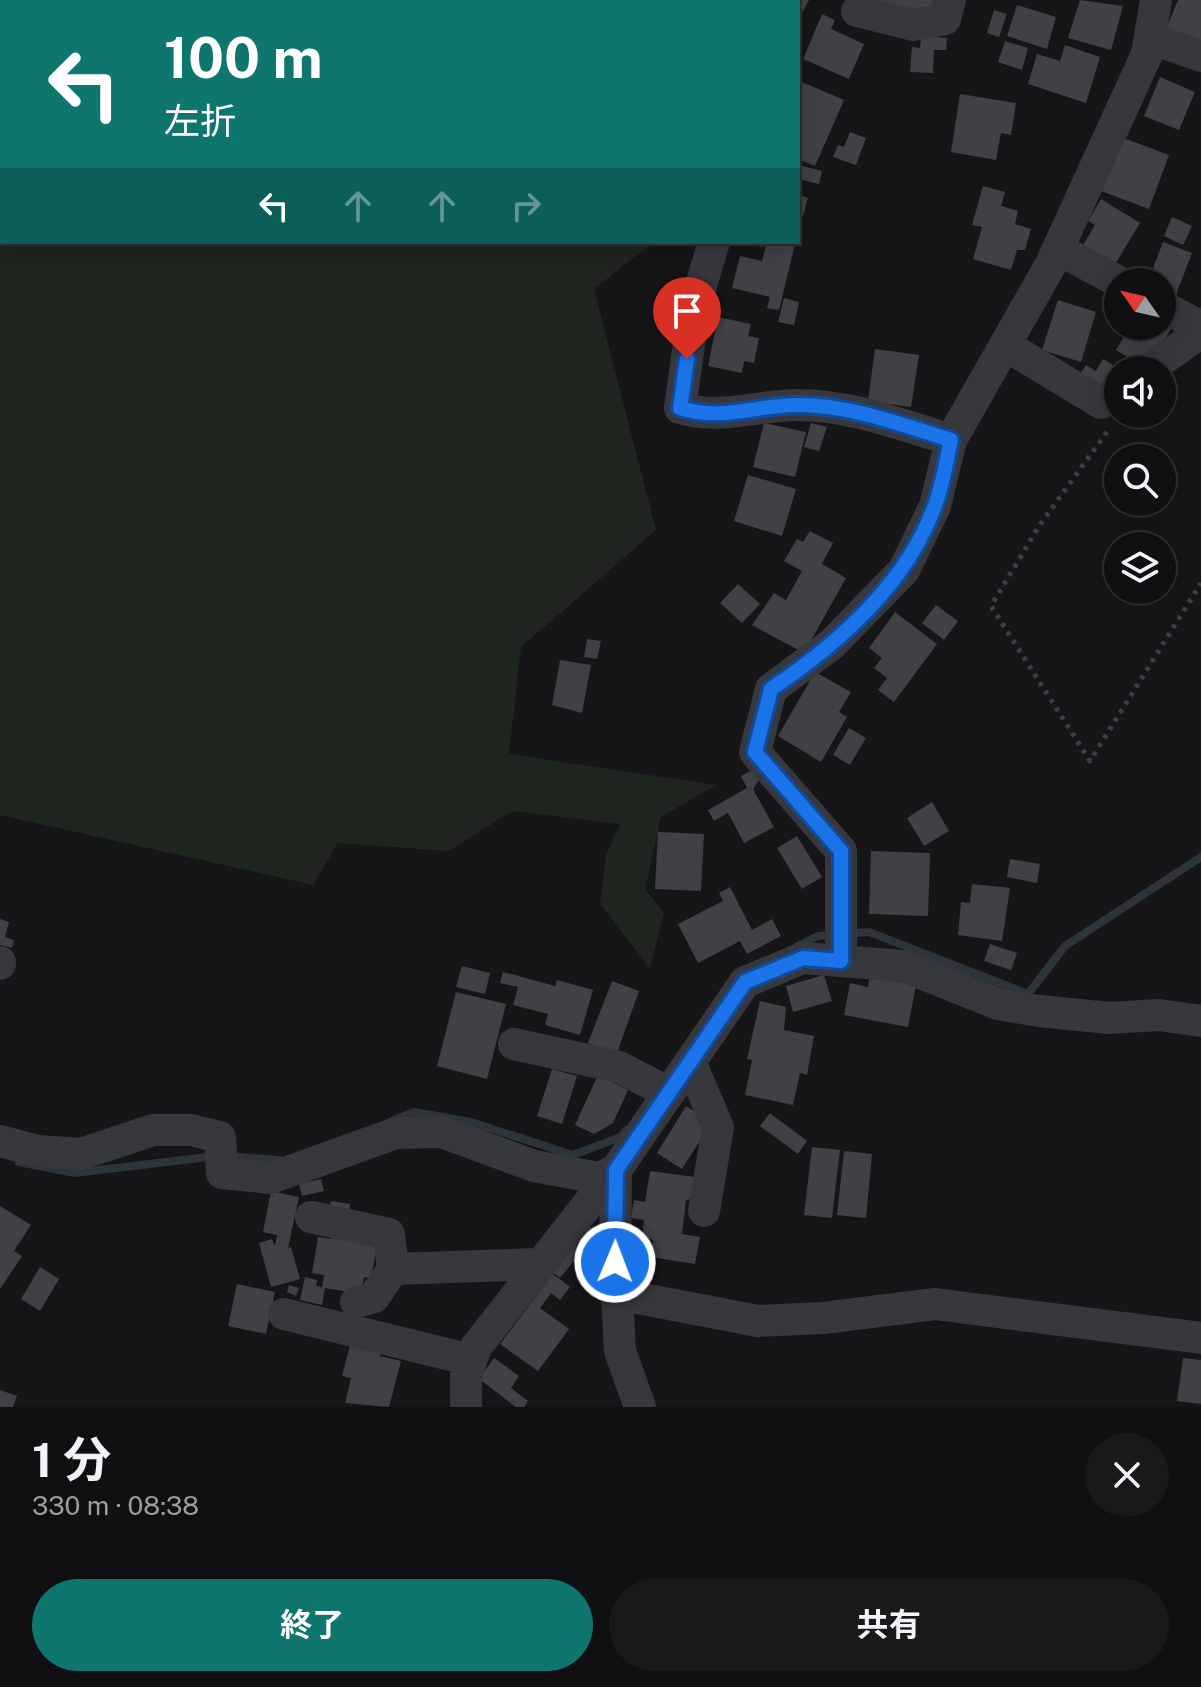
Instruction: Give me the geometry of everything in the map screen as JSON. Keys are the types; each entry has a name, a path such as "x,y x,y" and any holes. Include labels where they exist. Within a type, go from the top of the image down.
{"street":[{"path":"857,11 913,25 945,19 950,0"},
{"path":"841,957 841,851 755,752 771,689 832,644 904,570 935,506 951,440 1058,249 1147,54 1153,1"},
{"path":"1150,38 1201,56"},
{"path":"713,244 694,309 680,408 706,416 797,405 870,415 951,440"},
{"path":"1058,249 1104,274"},
{"path":"1167,356 1201,330 1176,315"},
{"path":"1005,345 1104,394"},
{"path":"466,1407 466,1375 476,1347 592,1199 659,1088 690,1062 745,982 803,958 841,957 903,966 998,1004 1109,1018 1159,1015 1201,1021"},
{"path":"514,1044 619,1067 659,1088"},
{"path":"690,1062 718,1127 704,1211"},
{"path":"0,1141 38,1151 81,1154 153,1130 191,1130 220,1137 222,1173 271,1178 396,1133 442,1132 534,1166 608,1174"},
{"path":"608,1174 620,1351 640,1407"},
{"path":"311,1217 389,1234 393,1269 374,1297 356,1302"},
{"path":"393,1269 540,1264"},
{"path":"617,1294 758,1321 823,1318 935,1304 1201,1338"},
{"path":"284,1314 471,1360"}],"path":[{"path":"1110,428 1039,526 991,606 1090,761 1201,583"}],"shaded area":[{"path":"0,244 651,244 594,289 656,530 521,647 509,754 716,785 661,817 645,889 664,913 650,968 600,904 606,855 620,824 512,811 449,851 338,843 313,885 0,815"}],"building":[{"path":"800,0 809,0 800,16"},
{"path":"869,0 936,0 934,13"},
{"path":"1080,0 1123,6 1111,50 1068,38"},
{"path":"1178,0 1201,0 1201,44 1166,29"},
{"path":"1017,5 1056,17 1047,49 1007,36"},
{"path":"994,10 1007,14 999,37 987,33"},
{"path":"822,14 835,20 831,29 864,44 849,79 803,59"},
{"path":"921,36 947,38 946,50 934,50 933,73 910,72 912,47 920,48"},
{"path":"1005,41 1028,48 1022,70 998,62"},
{"path":"1065,45 1100,57 1086,103 1028,84 1037,54 1060,61"},
{"path":"1160,77 1195,92 1179,130 1144,116"},
{"path":"802,82 844,100 815,166 800,160"},
{"path":"960,94 1016,103 1011,135 1001,133 996,160 951,152"},
{"path":"850,132 866,138 856,165 833,157 838,145 844,147"},
{"path":"1121,137 1169,155 1149,209 1101,191"},
{"path":"800,166 822,171 819,184 800,179"},
{"path":"983,186 1005,192 1001,206 1018,211 1015,224 1031,229 1025,250 1017,250 1011,270 973,259 982,227 972,225"},
{"path":"800,196 808,198 803,216 800,215"},
{"path":"1101,199 1140,223 1114,266 1082,247 1095,225 1088,221"},
{"path":"1172,217 1192,226 1183,245 1164,236"},
{"path":"1163,242 1192,253 1176,295 1176,268 1153,268"},
{"path":"766,244 795,244 779,310 767,308 770,297 732,288 740,256 762,261"},
{"path":"784,298 799,302 794,325 778,322"},
{"path":"1058,300 1096,312 1081,362 1042,350"},
{"path":"718,317 751,324 748,336 759,338 754,363 744,361 742,373 708,366"},
{"path":"1122,340 1164,340 1155,356 1126,356 1116,350"},
{"path":"875,349 919,355 911,407 868,401"},
{"path":"1104,360 1104,391 1079,375 1086,365 1096,371"},
{"path":"764,423 806,432 795,477 753,467"},
{"path":"811,423 827,427 819,451 804,447"},
{"path":"748,475 796,489 782,536 734,521"},
{"path":"810,531 833,543 822,564 846,578 804,653 752,625 774,593 786,600 802,571 784,561 797,539 803,542"},
{"path":"738,584 760,604 742,623 720,603"},
{"path":"936,605 958,621 944,640 922,623"},
{"path":"895,612 937,644 894,702 878,690 887,678 874,668 882,658 869,648"},
{"path":"587,639 601,641 597,659 584,657"},
{"path":"560,660 591,665 582,713 552,705"},
{"path":"815,672 851,692 839,712 847,717 821,762 778,736"},
{"path":"849,728 866,738 850,765 833,755"},
{"path":"753,769 759,780 753,789 774,827 744,843 728,813 714,821 708,810 747,788 741,776"},
{"path":"932,802 949,831 924,846 907,818"},
{"path":"658,832 704,834 701,891 655,889"},
{"path":"797,836 822,877 802,889 777,848"},
{"path":"871,851 930,853 928,916 869,914"},
{"path":"1010,859 1040,864 1037,883 1007,877"},
{"path":"972,884 1010,888 1002,941 958,935 961,902 970,903"},
{"path":"730,887 752,930 772,919 781,936 747,954 740,941 698,963 678,924 723,901 719,893"},
{"path":"0,919 9,922 5,937 14,940 12,948 0,945"},
{"path":"990,944 1017,953 1011,970 984,961"},
{"path":"462,966 490,973 485,994 456,987"},
{"path":"503,972 555,986 557,980 593,990 580,1035 545,1025 548,1014 513,1005 518,987 500,983"},
{"path":"824,975 832,1001 793,1012 786,986"},
{"path":"870,976 916,985 908,1027 844,1015 850,983 868,987"},
{"path":"612,981 639,991 617,1053 588,1043"},
{"path":"456,992 506,1004 487,1079 437,1066"},
{"path":"760,1001 786,1007 784,1030 814,1036 807,1075 800,1073 793,1105 745,1095 752,1060 747,1059"},
{"path":"552,1069 577,1076 562,1124 537,1116"},
{"path":"598,1075 628,1090 613,1123 594,1134 575,1125"},
{"path":"686,1106 712,1122 682,1169 657,1153"},
{"path":"770,1113 807,1141 798,1154 760,1126"},
{"path":"812,1147 840,1150 832,1218 804,1215"},
{"path":"844,1151 872,1154 866,1218 837,1215"},
{"path":"650,1171 695,1177 698,1198 686,1200 682,1234 700,1237 695,1264 651,1257 653,1240 642,1238 644,1220 631,1218 634,1200 645,1202"},
{"path":"321,1179 324,1191 302,1196 299,1184"},
{"path":"271,1191 299,1197 288,1248 291,1247 300,1279 271,1287 259,1243 272,1239 275,1246 277,1235 263,1232"},
{"path":"331,1201 350,1204 349,1214 329,1211"},
{"path":"0,1206 31,1225 14,1251 22,1256 0,1289"},
{"path":"589,1226 598,1232 585,1247 577,1241"},
{"path":"333,1230 377,1247 371,1278 364,1277 361,1294 325,1288 322,1305 300,1300 305,1277 317,1280 316,1286 322,1287 324,1275 312,1273 318,1237 331,1239"},
{"path":"573,1244 582,1251 560,1278 551,1271"},
{"path":"40,1267 59,1279 40,1311 21,1299"},
{"path":"553,1274 570,1287 560,1300 551,1293 540,1308 569,1329 538,1371 500,1344"},
{"path":"237,1284 275,1292 266,1334 228,1326"},
{"path":"289,1285 299,1288 296,1296 287,1292"},
{"path":"352,1338 382,1345 380,1356 401,1361 389,1407 345,1403 351,1378 342,1376"},
{"path":"494,1358 519,1376 511,1388 528,1401 524,1407 516,1407 479,1379"},
{"path":"1183,1358 1201,1360 1201,1404 1177,1401"},
{"path":"0,1390 17,1396 13,1407 0,1407"}],"waterway":[{"path":"846,934 869,932 1028,994 1065,946 1201,857"},
{"path":"796,947 818,936 832,935"},
{"path":"394,1120 414,1112 471,1122 573,1155 621,1137 626,1130"},
{"path":"19,1162 75,1173 216,1156"},
{"path":"229,1156 279,1160"}],"route":[{"path":"615,1262 616,1170 745,982 803,958 841,961 841,851 755,752 771,689 832,644 904,570 935,506 951,440 870,415 797,405 706,416 680,408 687,359"}]}
